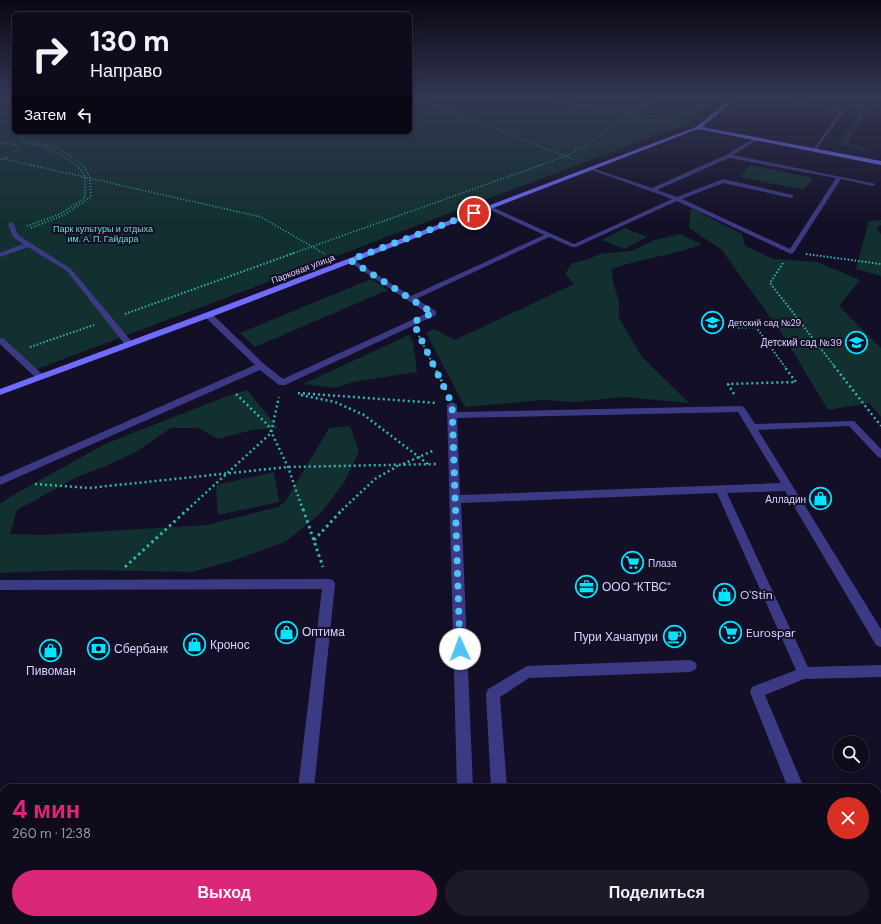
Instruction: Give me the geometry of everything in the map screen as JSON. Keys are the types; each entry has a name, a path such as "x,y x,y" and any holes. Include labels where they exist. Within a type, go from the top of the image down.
{"street":[{"name":"Парковая улица","path":"0,392 208,316 350,260 668,139"},
{"path":"756,139 881,163"}],"lane":[{"path":"652,190 728,156 755,139"},
{"path":"815,150 823,139"},
{"path":"728,156 872,184"},
{"path":"591,168 677,198 791,252 839,178"},
{"path":"488,208 574,246 677,198 723,181 791,196"},
{"path":"11,224 15,234 69,270 129,344"},
{"path":"410,299 549,235"},
{"path":"0,255 29,244"},
{"path":"208,316 261,366 282,383 433,313 350,260"},
{"path":"0,340 15,352 40,377"},
{"path":"1,481 261,366"},
{"path":"452,404 465,784"},
{"path":"453,415 741,409 881,641"},
{"path":"752,427 851,423 881,455"},
{"path":"455,499 789,487"},
{"path":"720,489 804,673"},
{"path":"0,586 329,584 306,784"},
{"path":"499,784 493,694 527,672 690,666"},
{"path":"794,784 758,692 804,673 881,671"}],"path":[{"path":"15,234 64,215 91,198 90,178 84,164 57,147 24,139"},
{"path":"523,139 577,160"},
{"path":"15,352 314,247 566,156 595,139"},
{"path":"0,142 13,144 21,142 48,147 78,165 85,176 85,198 60,214 15,234"},
{"path":"0,160 18,151 19,148 13,144"},
{"path":"4,159 262,217 331,257"},
{"path":"881,264 791,252 770,283 880,422 881,426"},
{"path":"413,322 452,404 292,393 335,402 364,415 419,458 429,464"},
{"path":"731,328 756,327 796,382 728,384 741,409"},
{"path":"224,382 268,425 288,467 329,584"},
{"path":"105,585 271,433 282,383"},
{"path":"314,540 367,486 387,470 419,458 454,440"},
{"path":"1,481 89,488 288,467 454,464"}],"green space":[{"name":"Парк культуры и отдыха им. А. П. Гайдара","path":"0,139 646,139 32,371 0,340"},
{"path":"843,139 850,139 848,144 871,150 832,143 840,143"},
{"path":"750,165 813,178 804,190 740,177"},
{"path":"691,208 742,234 745,246 774,259 817,262 860,280 839,306 881,348 881,417 869,403 828,410 785,338 721,249 689,228"},
{"path":"881,220 881,225 876,229 881,234 881,276 856,269 869,221"},
{"path":"625,228 647,237 624,249 602,240"},
{"path":"680,234 702,244 612,269 613,283 619,301 619,318 642,357 689,403 624,397 574,402 543,400 465,407 426,333 434,329 455,340 574,284 565,274 572,263 589,259 599,254 631,251 655,240"},
{"path":"371,279 388,290 255,347 240,333"},
{"path":"409,335 413,342 417,372 353,382 336,388 303,384"},
{"path":"247,390 278,428 252,430 218,439 198,428 171,428 136,452 106,466 79,476 17,510 10,534 42,535 207,525 278,507 285,502 329,428 350,426 359,451 345,481 321,513 285,542 232,561 192,572 80,570 0,573 0,504 13,495 105,444 227,396"},
{"path":"274,472 279,502 218,515 216,485"}],"place":[{"name":"Детский сад №29","path":"712,323"},
{"name":"Детский сад №39","path":"857,342"},
{"name":"Алладин","path":"821,499"},
{"name":"Плаза","path":"633,563"},
{"name":"ООО \"КТВС\"","path":"587,587"},
{"name":"O'Stin","path":"724,595"},
{"name":"Оптима","path":"287,632"},
{"name":"Eurospar","path":"730,633"},
{"name":"Пури Хачапури","path":"674,637"},
{"name":"Кронос","path":"195,645"},
{"name":"Сбербанк","path":"99,649"},
{"name":"Пивоман","path":"51,650"}],"route":[{"path":"460,649 452,404 413,322 433,313 350,260 474,213"}]}
